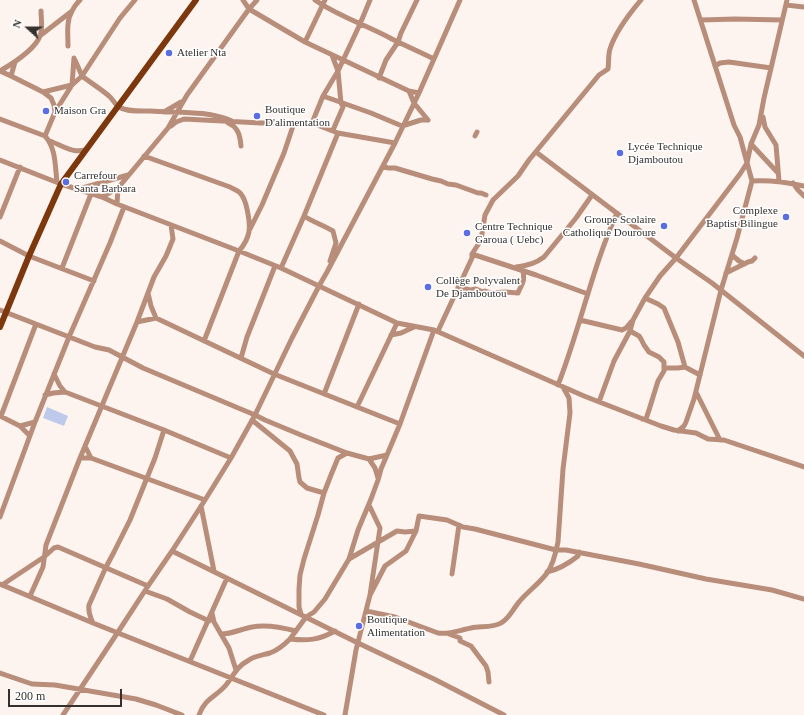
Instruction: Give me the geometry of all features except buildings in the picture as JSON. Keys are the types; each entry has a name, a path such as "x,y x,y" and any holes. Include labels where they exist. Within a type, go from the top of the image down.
{"main road":[{"path":"0,327 3,311 29,256 59,183 87,149 196,0"}],"street":[{"path":"0,71 15,62 34,44 41,35 72,11 80,0"},
{"path":"45,136 55,112 72,85 82,76 120,18 135,0"},
{"path":"243,0 250,9 305,42 408,91 419,93"},
{"path":"168,128 182,102 257,0"},
{"path":"315,0 324,3 360,24 434,59"},
{"path":"312,123 323,96 338,71 370,0"},
{"path":"379,78 386,60 398,42 417,0"},
{"path":"63,715 172,552 231,458 395,142 419,93 460,0"},
{"path":"199,715 205,704 223,688 236,670 249,660 277,650 290,639 306,617 314,612 325,599 349,559 358,530 381,469 436,330 458,287 472,254 481,240 485,215 493,200 518,176 529,160 599,75 608,68 610,50 618,33 641,0"},
{"path":"678,431 686,422 696,392 721,290 752,181 740,137 734,125 694,0"},
{"path":"580,320 622,330 626,328 633,320 645,298 660,276 676,258 740,174 747,163 751,144 758,129 787,2 804,7"},
{"path":"305,42 324,3"},
{"path":"41,11 41,35"},
{"path":"68,46 68,26 72,11"},
{"path":"701,20 782,20"},
{"path":"393,39 402,32"},
{"path":"281,268 304,216 336,132 343,107 341,103 338,71 332,55"},
{"path":"72,85 74,58 82,76 109,96 118,107 134,110 163,112 196,112 225,118 236,122"},
{"path":"11,76 15,62"},
{"path":"715,66 720,63 729,62 771,68"},
{"path":"0,71 43,92 51,98 55,112"},
{"path":"43,92 72,85"},
{"path":"323,96 402,126 421,120 428,120 414,103 408,91"},
{"path":"163,112 182,102"},
{"path":"762,114 764,124 776,145 780,181"},
{"path":"0,119 45,136 50,142 59,183"},
{"path":"102,197 118,188 168,128 176,122 184,119 225,122 312,123 336,132 395,142"},
{"path":"225,122 233,125 237,130 240,135 241,146"},
{"path":"204,341 239,251 246,241 284,153 294,123"},
{"path":"50,142 76,152 87,149"},
{"path":"751,144 778,173"},
{"path":"536,152 676,258 721,290 804,356"},
{"path":"144,156 230,187 240,193 245,202 250,229"},
{"path":"0,160 59,183 102,197 281,268 404,326 436,330"},
{"path":"382,166 442,181 466,190 486,194"},
{"path":"0,217 20,167"},
{"path":"79,189 129,174"},
{"path":"752,181 780,181 804,186"},
{"path":"793,183 804,196"},
{"path":"117,204 118,188"},
{"path":"62,268 91,194"},
{"path":"513,268 538,262 544,257 576,218 592,195"},
{"path":"0,517 2,507 29,435 124,207"},
{"path":"366,611 395,617 444,634 500,624 506,620 518,603 549,569 556,550 563,469 570,413 569,398 561,386 564,371 595,270 616,213"},
{"path":"304,216 333,231 336,243 329,263 328,272"},
{"path":"30,596 43,567 46,545 80,458 137,322 154,277 166,256 173,239 171,225"},
{"path":"0,241 29,256 94,281"},
{"path":"472,254 588,294"},
{"path":"732,255 745,264"},
{"path":"726,273 756,258"},
{"path":"241,358 247,337 275,266"},
{"path":"458,287 470,290 476,289 491,293 518,293 524,282 523,271"},
{"path":"148,292 151,306 156,318"},
{"path":"645,298 664,308 678,342 685,367"},
{"path":"324,394 359,304"},
{"path":"3,311 95,347 109,350 142,368 334,448 369,459 387,455"},
{"path":"137,322 156,318 274,374 400,424"},
{"path":"599,402 614,360 630,331 633,320"},
{"path":"397,323 436,330 561,386 661,426 678,431 696,433 708,439 724,440 804,467"},
{"path":"358,407 397,323"},
{"path":"29,435 20,426 1,416 36,324"},
{"path":"391,335 414,328"},
{"path":"630,331 639,336 649,352 662,359 665,368 658,381 646,419 642,419"},
{"path":"665,368 685,367 700,375"},
{"path":"54,374 65,392"},
{"path":"45,396 53,393 65,392 164,430 231,458"},
{"path":"696,392 720,440"},
{"path":"92,403 98,415"},
{"path":"252,420 290,451 297,464 298,478 300,482 307,488 324,493"},
{"path":"20,426 35,422"},
{"path":"93,623 89,610 90,605 106,567 122,536 155,458 164,430"},
{"path":"85,446 91,458"},
{"path":"334,448 338,458"},
{"path":"301,614 299,598 300,575 304,559 324,493 338,458 347,452"},
{"path":"80,458 91,458 205,500"},
{"path":"369,459 375,468 378,480"},
{"path":"345,715 358,643 370,595 380,528 369,504"},
{"path":"201,506 214,572"},
{"path":"370,595 384,566 406,551 416,531 419,516 447,520 459,525 556,550 579,552 706,579 772,590 804,598"},
{"path":"452,574 459,525"},
{"path":"349,559 397,531 416,531"},
{"path":"1,584 58,547 106,567 209,621"},
{"path":"172,552 434,679 504,715"},
{"path":"547,572 566,565 578,556 579,552"},
{"path":"190,661 227,578"},
{"path":"1,584 93,623 324,715"},
{"path":"212,612 212,618 229,648 236,670"},
{"path":"221,634 253,627 269,626 296,631"},
{"path":"290,639 305,640 325,637 335,631"},
{"path":"448,633 460,638 460,641 471,646 486,666 488,672 488,682"},
{"path":"0,673 32,684 55,685 123,696 156,705 182,715"}],"shaded area":[{"path":"47,407 68,416 64,426 43,418"}],"place":[{"name":"Atelier Nta","path":"169,53"},
{"name":"Maison Gra","path":"46,111"},
{"name":"Boutique D'alimentation","path":"257,116"},
{"name":"Lycée Technique Djamboutou","path":"620,153"},
{"name":"Carrefour Santa Barbara","path":"66,182"},
{"name":"Complexe Baptist Bilingue","path":"786,217"},
{"name":"Groupe Scolaire Catholique Douroure","path":"664,226"},
{"name":"Centre Technique Garoua ( Uebc)","path":"467,233"},
{"name":"Collège Polyvalent De Djamboutou","path":"428,287"},
{"name":"Boutique Alimentation","path":"359,626"}]}
